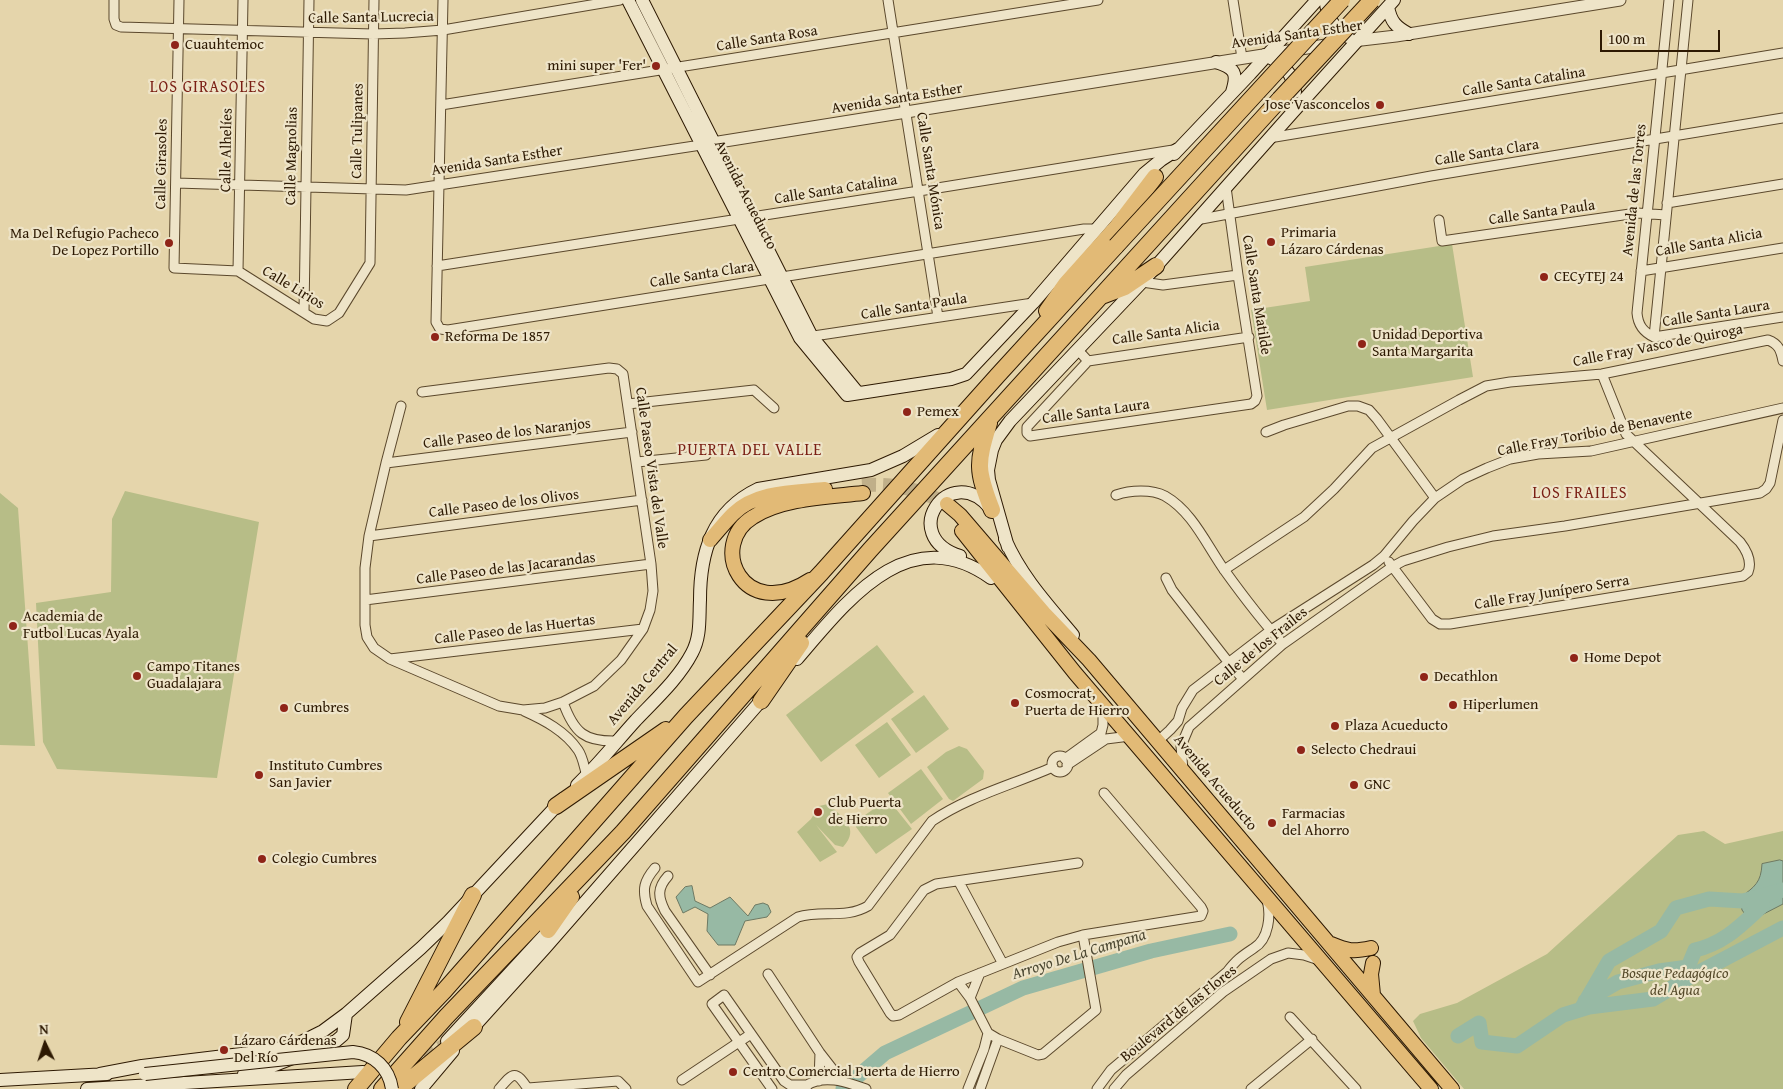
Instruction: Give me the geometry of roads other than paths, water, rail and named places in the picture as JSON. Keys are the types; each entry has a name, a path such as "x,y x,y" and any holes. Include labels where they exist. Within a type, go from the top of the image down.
{"highway":[{"path":"356,1089 399,1038 444,991 686,716 821,573 955,423 1342,0"},
{"path":"548,930 582,881 623,832 839,586 1372,0"},
{"path":"1028,343 1059,292 1117,227 1155,177"},
{"path":"1102,296 1125,287 1156,266"},
{"path":"990,418 982,447 979,469 982,486 992,510"},
{"path":"761,701 839,586"},
{"path":"556,806 686,716"},
{"path":"382,1089 446,1017 623,832"},
{"path":"399,1038 473,895"},
{"path":"398,1089 474,1026"}],"main road":[{"name":"Avenida Acueducto","path":"628,0 669,68 806,338 853,394 956,378 966,374 1033,303"},
{"name":"Avenida Acueducto","path":"642,0 669,68"},
{"path":"1323,2 1339,21 1345,25 1362,26 1373,23"},
{"path":"1323,2 1335,27 1345,35 1358,40"},
{"path":"1155,177 1178,149 1250,74 1265,55 1323,2"},
{"path":"1391,4 1390,18 1396,26 1409,34"},
{"path":"1008,547 989,480 988,470 996,440 1010,421 1142,282 1391,4"},
{"path":"1265,55 1278,61 1293,80 1295,99 1292,113"},
{"path":"1216,62 1226,65 1234,72 1236,78 1231,94"},
{"path":"1250,74 1256,69 1274,71 1287,77 1295,89"},
{"path":"1033,303 1144,174 1178,149"},
{"name":"Avenida Central","path":"100,1074 142,1066 254,1053 293,1046 322,1031 346,1014 448,922 556,806 587,776 686,663 694,650 698,638 700,625 700,578 704,557 710,540 724,514 742,496 758,489 776,485 855,473 887,464 924,445 955,423"},
{"path":"710,540 733,513 745,505 769,495 863,489 772,508 752,517 744,523 733,542 734,563 744,583 763,593 785,593 799,587 821,573"},
{"path":"1039,627 1031,623 991,578 970,559 941,547 934,536 931,523 932,513 937,504 948,495 969,493 986,502 992,510 1013,559 1030,583 1078,641 1089,660"},
{"name":"Avenida Acueducto","path":"1431,1089 1075,673 944,508 960,515 1044,613 1089,660 1452,1089"},
{"path":"422,1089 474,1026 653,826 846,604 893,567 915,559 944,558 971,565 991,578"},
{"path":"446,1043 548,930 627,849 653,826"},
{"path":"1328,942 1356,952 1371,948"},
{"path":"1373,963 1371,974 1373,996"},
{"path":"218,1081 275,1065 336,1041 343,1035 346,1014"},
{"path":"0,1080 100,1074 145,1074 353,1052 368,1056 381,1065 390,1078 392,1089"},
{"path":"88,1089 363,1072"}],"street":[{"name":"Calle Santa Lucrecia","path":"114,0 114,19 116,25 121,27 373,34 443,30 620,0"},
{"name":"Calle Girasoles","path":"174,268 179,0"},
{"name":"Calle Alhelíes","path":"238,271 243,0"},
{"name":"Calle Magnolias","path":"304,312 309,0"},
{"name":"Calle Tulipanes","path":"370,263 374,0"},
{"path":"437,266 443,0"},
{"name":"Calle Santa Mónica","path":"888,0 938,317"},
{"name":"Calle Santa Rosa","path":"441,105 1098,0"},
{"path":"1233,0 1242,58"},
{"name":"Avenida Santa Esther","path":"176,183 406,190 439,186 906,113 1216,62 1409,34 1620,0"},
{"name":"Avenida de las Torres","path":"1654,337 1642,330 1637,321 1637,313 1669,0"},
{"path":"1654,337 1688,0"},
{"name":"Calle Santa Catalina","path":"1269,138 1783,53"},
{"name":"Calle Santa Clara","path":"1196,220 1431,176 1783,118"},
{"name":"Calle Santa Catalina","path":"437,266 919,192 1178,149"},
{"path":"1667,203 1783,184"},
{"name":"Calle Santa Matilde","path":"1226,187 1258,396 1251,404"},
{"name":"Calle Santa Paula","path":"1439,220 1442,240 1646,213 1666,215"},
{"name":"Calle Santa Clara","path":"437,266 436,322 440,329 448,330 1084,229 1096,229"},
{"name":"Calle Santa Alicia","path":"1641,271 1783,248"},
{"name":"Calle Lirios","path":"174,268 238,271 318,320 327,321 339,313 370,263"},
{"path":"1142,282 1158,286 1238,275"},
{"name":"Calle Santa Paula","path":"806,338 1033,303"},
{"name":"Calle Santa Laura","path":"1654,337 1783,317"},
{"name":"Calle Santa Alicia","path":"1088,361 1248,337"},
{"name":"Calle Fray Vasco de Quiroga","path":"1224,570 1304,517 1334,489 1372,448 1486,386 1510,382 1602,374 1768,340 1775,342 1783,361"},
{"path":"1077,349 1088,361"},
{"name":"Calle Santa Laura","path":"1088,361 1027,427 1027,432 1030,436 1251,404"},
{"name":"Calle Paseo Vista del Valle","path":"401,406 369,536 364,568 364,625 367,637 374,648 390,659 499,706 523,710 545,708 563,702 594,686 621,660 643,629 650,610 653,591 637,462 623,374 617,369 609,368 422,392"},
{"path":"1602,374 1626,434 1699,504"},
{"path":"628,404 754,390 774,408"},
{"path":"1266,432 1348,406 1358,406 1369,410 1392,437 1435,498"},
{"name":"Calle Fray Toribio de Benavente","path":"1384,556 1435,498 1463,479 1510,459 1538,454 1591,450 1783,408"},
{"name":"Calle de los Frailes","path":"1183,771 1181,746 1189,727 1282,644 1392,567 1403,561 1448,547 1493,536 1760,493 1770,483 1783,420"},
{"name":"Calle Paseo de los Naranjos","path":"386,464 632,432"},
{"path":"637,462 706,456"},
{"path":"1116,495 1127,491 1153,492 1164,496 1188,516 1224,570 1282,644"},
{"name":"Calle Paseo de los Olivos","path":"369,536 642,500"},
{"name":"Calle Fray Junípero Serra","path":"1384,556 1432,619 1440,624 1450,624 1743,576 1748,572 1750,566 1746,549 1699,504"},
{"name":"Calle de los Frailes","path":"1158,741 1178,721 1182,708 1193,690 1271,630 1373,565 1384,556"},
{"name":"Calle Paseo de las Jacarandas","path":"365,600 651,564"},
{"path":"1166,578 1172,590 1243,678"},
{"name":"Calle Paseo de las Huertas","path":"390,659 643,629"},
{"path":"563,702 572,723 579,732 597,741 617,741"},
{"path":"1103,706 1103,736"},
{"path":"545,708 548,722"},
{"name":"Calle Paseo Vista del Valle","path":"523,710 548,722 571,742 578,751 587,776"},
{"path":"571,742 579,732"},
{"path":"656,868 648,877 644,887 644,897 647,906 698,982 798,917 809,914 848,914 860,911 868,906 932,822 943,814 984,793 1053,767 1052,762 1056,758 1061,756 1066,762 1103,736 1130,736"},
{"path":"1078,863 929,887 890,935 860,952 857,957 890,1013 894,1016 899,1015 958,982 1058,942 1201,916 1203,911 1201,907 1104,793"},
{"path":"668,876 662,883 659,891 660,901 710,975"},
{"path":"958,882 1002,964"},
{"name":"Boulevard de las Flores","path":"1097,1089 1111,1070 1227,972 1237,967 1252,954 1266,933 1269,910 1266,895"},
{"path":"958,982 972,1001 988,1033 1038,1055 1048,1051 1096,1010 1083,936"},
{"name":"Boulevard de las Flores","path":"1114,1089 1126,1075 1223,992 1281,954 1296,953 1321,960"},
{"path":"972,1001 980,973"},
{"path":"768,974 820,1053 847,1082"},
{"path":"772,1089 712,1004 724,995 784,1082 790,1085 805,1087 819,1081 847,1082 866,1089"},
{"path":"1186,1007 1194,1016"},
{"path":"1290,1017 1356,1089"},
{"path":"968,1089 984,1049 988,1033"},
{"path":"682,1080 751,1034"},
{"path":"980,1089 998,1039"},
{"path":"1251,1089 1312,1039"},
{"path":"819,1081 820,1053"},
{"path":"499,1089 510,1076 517,1075 528,1089 618,1081 626,1089"}],"waterway":[{"path":"1581,1009 1609,961 1661,931 1676,908 1709,899 1743,901 1783,890"},
{"path":"1585,1001 1618,982 1659,971 1688,967 1695,950 1724,938 1763,905"},
{"name":"Arroyo De La Campana","path":"1458,1036 1479,1023 1482,1042 1517,1046 1563,1015 1589,1007 1653,999 1690,977 1783,928"},
{"name":"Arroyo De La Campana","path":"843,1089 885,1053 1023,988 1151,951 1230,934"}],"tunnel":[{"path":"862,485 885,485 906,488 926,494 947,504"},
{"path":"407,1063 425,1056 445,1044"}],"place":[{"name":"Cuauhtemoc","path":"175,45"},
{"name":"mini super 'Fer'","path":"656,66"},
{"name":"Jose Vasconcelos","path":"1380,105"},
{"name":"Primaria Lázaro Cárdenas","path":"1271,242"},
{"name":"Ma Del Refugio Pacheco De Lopez Portillo","path":"169,243"},
{"name":"CECyTEJ 24","path":"1544,277"},
{"name":"Reforma De 1857","path":"435,337"},
{"name":"Unidad Deportiva Santa Margarita","path":"1362,344"},
{"name":"Pemex","path":"907,412"},
{"name":"Academia de Futbol Lucas Ayala","path":"13,626"},
{"name":"Home Depot","path":"1574,658"},
{"name":"Campo Titanes Guadalajara","path":"137,676"},
{"name":"Decathlon","path":"1424,677"},
{"name":"Cosmocrat, Puerta de Hierro","path":"1015,703"},
{"name":"Hiperlumen","path":"1453,705"},
{"name":"Cumbres","path":"284,708"},
{"name":"Plaza Acueducto","path":"1335,726"},
{"name":"Selecto Chedraui","path":"1301,750"},
{"name":"Instituto Cumbres San Javier","path":"259,775"},
{"name":"GNC","path":"1354,785"},
{"name":"Club Puerta de Hierro","path":"818,812"},
{"name":"Farmacias del Ahorro","path":"1272,823"},
{"name":"Colegio Cumbres","path":"262,859"},
{"name":"Lázaro Cárdenas Del Río","path":"224,1050"},
{"name":"Centro Comercial Puerta de Hierro","path":"733,1072"}],"district":[{"name":"LOS GIRASOLES","path":"208,88"},
{"name":"PUERTA DEL VALLE","path":"750,451"},
{"name":"LOS FRAILES","path":"1580,494"}],"park label":[{"name":"Bosque Pedagógico del Agua","path":"1675,982"}]}
